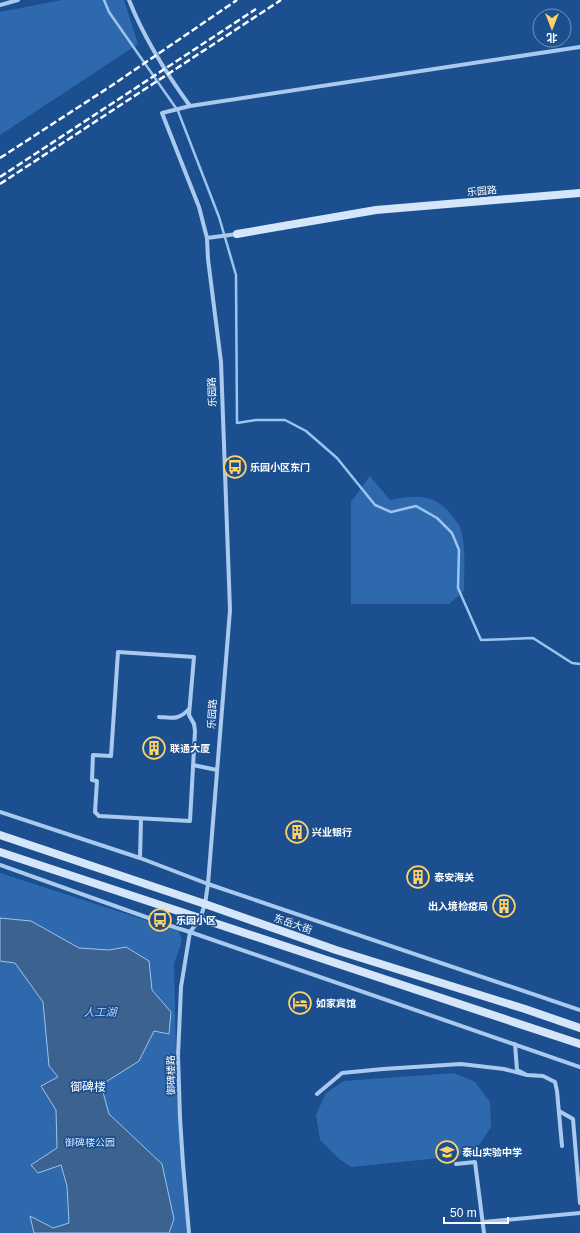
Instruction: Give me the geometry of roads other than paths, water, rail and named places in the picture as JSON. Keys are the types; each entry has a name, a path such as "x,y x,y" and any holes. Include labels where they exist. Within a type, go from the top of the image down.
{"main road":[{"name":"乐园路","path":"237,234 376,210 580,193"},
{"name":"东岳大街","path":"0,835 336,950 525,1009 580,1028"},
{"path":"0,852 383,978 580,1045"}],"street":[{"path":"0,5 18,0"},
{"path":"129,0 138,23 173,83 190,106"},
{"path":"207,238 199,207 162,113 190,106 580,47"},
{"name":"乐园路","path":"200,919 205,904 208,884 230,610 221,362 208,259 207,238 237,234"},
{"path":"118,652 194,657 190,709 189,716 194,724 195,731 190,822 99,816 95,812 97,781 92,780 93,755 111,756 118,652"},
{"path":"159,717 174,718 182,716 190,709"},
{"path":"193,765 218,770"},
{"path":"0,812 140,858 208,884 580,1010"},
{"path":"140,858 141,819"},
{"path":"0,865 171,926 580,1067"},
{"name":"御碑楼路","path":"189,1233 183,1164 178,1056 181,986 190,932 200,919"},
{"path":"514,1044 517,1070"},
{"path":"318,1094 342,1073 383,1068 461,1064 517,1070 527,1075"},
{"path":"504,1069 527,1075 544,1076 555,1082 562,1146"},
{"path":"559,1112 573,1119 580,1202"},
{"path":"456,1164 475,1162 484,1233"},
{"path":"483,1222 580,1213"}],"water":[{"name":"人工湖","path":"0,918 31,921 79,948 109,950 126,947 149,961 152,990 171,1012 169,1034 154,1031 139,1061 101,1085 109,1114 162,1164 174,1219 169,1233 34,1233 30,1216 53,1228 69,1223 67,1186 61,1165 38,1173 31,1165 57,1148 56,1110 41,1086 58,1077 49,1066 43,1002 15,963 0,961"}],"waterway":[{"path":"104,0 109,12 178,111 219,217 236,275 237,423 256,420 285,420 306,431 337,458 375,505 391,512 416,506 437,518 452,533 459,550 458,588 481,640 533,638 572,663 580,664"}],"railway":[{"path":"0,158 111,86 237,0"},
{"path":"0,184 281,0"},
{"path":"0,177 256,9"}],"place":[{"name":"乐园小区东门","path":"235,467"},
{"name":"联通大厦","path":"154,748"},
{"name":"兴业银行","path":"297,832"},
{"name":"泰安海关","path":"418,877"},
{"name":"出入境检疫局","path":"504,906"},
{"name":"乐园小区","path":"160,920"},
{"name":"如家宾馆","path":"300,1003"},
{"name":"泰山实验中学","path":"447,1152"}],"district":[{"name":"御碑楼","path":"88,1087"}],"park label":[{"name":"御碑楼公园","path":"90,1142"}]}
